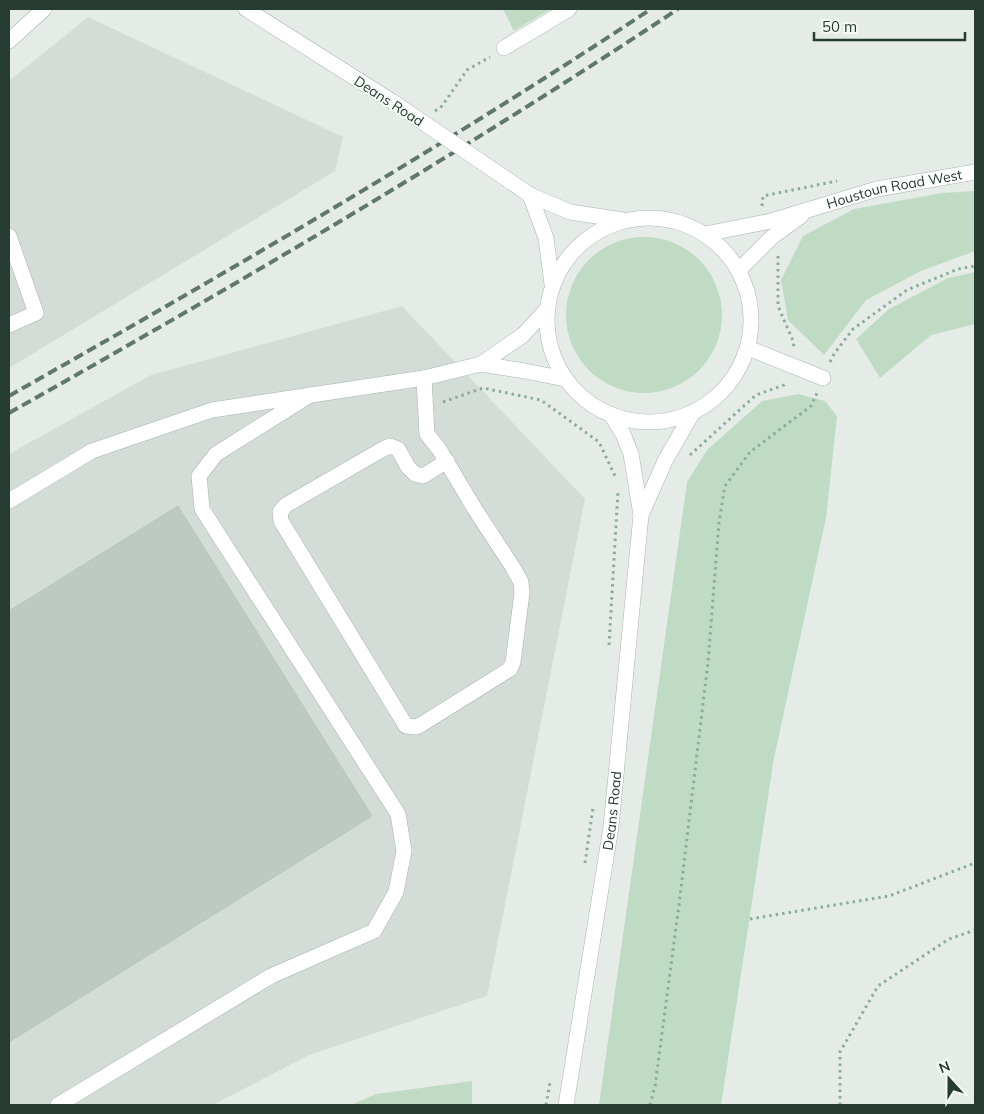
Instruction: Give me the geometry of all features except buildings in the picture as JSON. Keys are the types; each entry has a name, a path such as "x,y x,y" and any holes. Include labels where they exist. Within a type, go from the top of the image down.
{"street":[{"path":"9,41 44,9"},
{"name":"Deans Road","path":"246,9 392,102 530,195 570,212 623,220"},
{"path":"504,48 569,9"},
{"name":"Houstoun Road West","path":"705,234 761,222 877,190 975,172"},
{"path":"530,195 546,238 552,284"},
{"name":"Houstoun Road West","path":"739,270 772,237 813,208"},
{"path":"651,217 679,222 705,234 724,250 739,270 751,308 748,348 739,368 727,386 712,401 693,412 667,421 639,422 612,416 586,401 565,379 553,358 547,334 547,309 552,284 568,256 593,234 623,220 651,217"},
{"path":"9,236 36,313 9,325"},
{"path":"9,501 92,451 212,410 424,378 481,364 523,335 547,309"},
{"path":"748,348 823,378"},
{"path":"481,364 565,379"},
{"path":"424,378 427,434 446,461 512,566 521,582 522,593 513,662 510,669 422,724 416,727 406,726 281,521 280,512 286,505 390,446 398,449 408,467 415,474 423,476 446,461"},
{"path":"58,1105 271,976 374,931 396,892 404,850 398,814 202,509 200,476 216,454 310,396"},
{"name":"Deans Road","path":"641,515 669,453 693,412"},
{"name":"Deans Road","path":"566,1105 611,827 641,515 631,454 623,434 612,416"}],"path":[{"path":"434,111 442,106 467,70 504,48"},
{"path":"761,222 763,196 840,180"},
{"path":"669,453 687,458 756,395 784,385 792,366 794,343 778,306 778,258 772,237"},
{"path":"650,1105 655,1086 679,905 708,662 719,522 725,486 750,452 812,406 834,354 853,329 906,290 958,269 975,266"},
{"path":"426,408 483,388 541,400 599,442 631,454"},
{"path":"599,442 618,483 609,648"},
{"path":"585,864 594,805"},
{"path":"750,919 889,896 975,864"},
{"path":"840,1105 840,1052 878,986 949,939 975,930"},
{"path":"546,1105 551,1077"}],"shaded area":[{"path":"88,17 343,137 335,171 9,368 9,81"},
{"path":"402,306 585,499 487,996 309,1055 213,1105 9,1105 9,454 151,375"}],"green space":[{"path":"503,9 551,9 514,31"},
{"path":"975,191 975,251 921,271 866,300 824,355 788,320 781,280 803,236 854,209 942,193"},
{"path":"644,237 674,243 687,250 699,260 709,272 716,285 722,315 716,345 709,358 699,370 687,380 674,387 644,393 614,387 601,380 589,370 579,358 572,345 566,315 572,285 579,272 589,260 601,250 614,243"},
{"path":"975,272 975,324 931,335 880,378 856,339 889,309 948,278"},
{"path":"798,394 825,401 837,416 826,518 774,758 721,1105 599,1105 687,482 707,450 762,401"},
{"path":"472,1081 472,1105 351,1105 376,1094"}],"railway":[{"path":"9,396 172,303 414,160 651,9"},
{"path":"9,413 347,217 514,115 678,9"}]}
